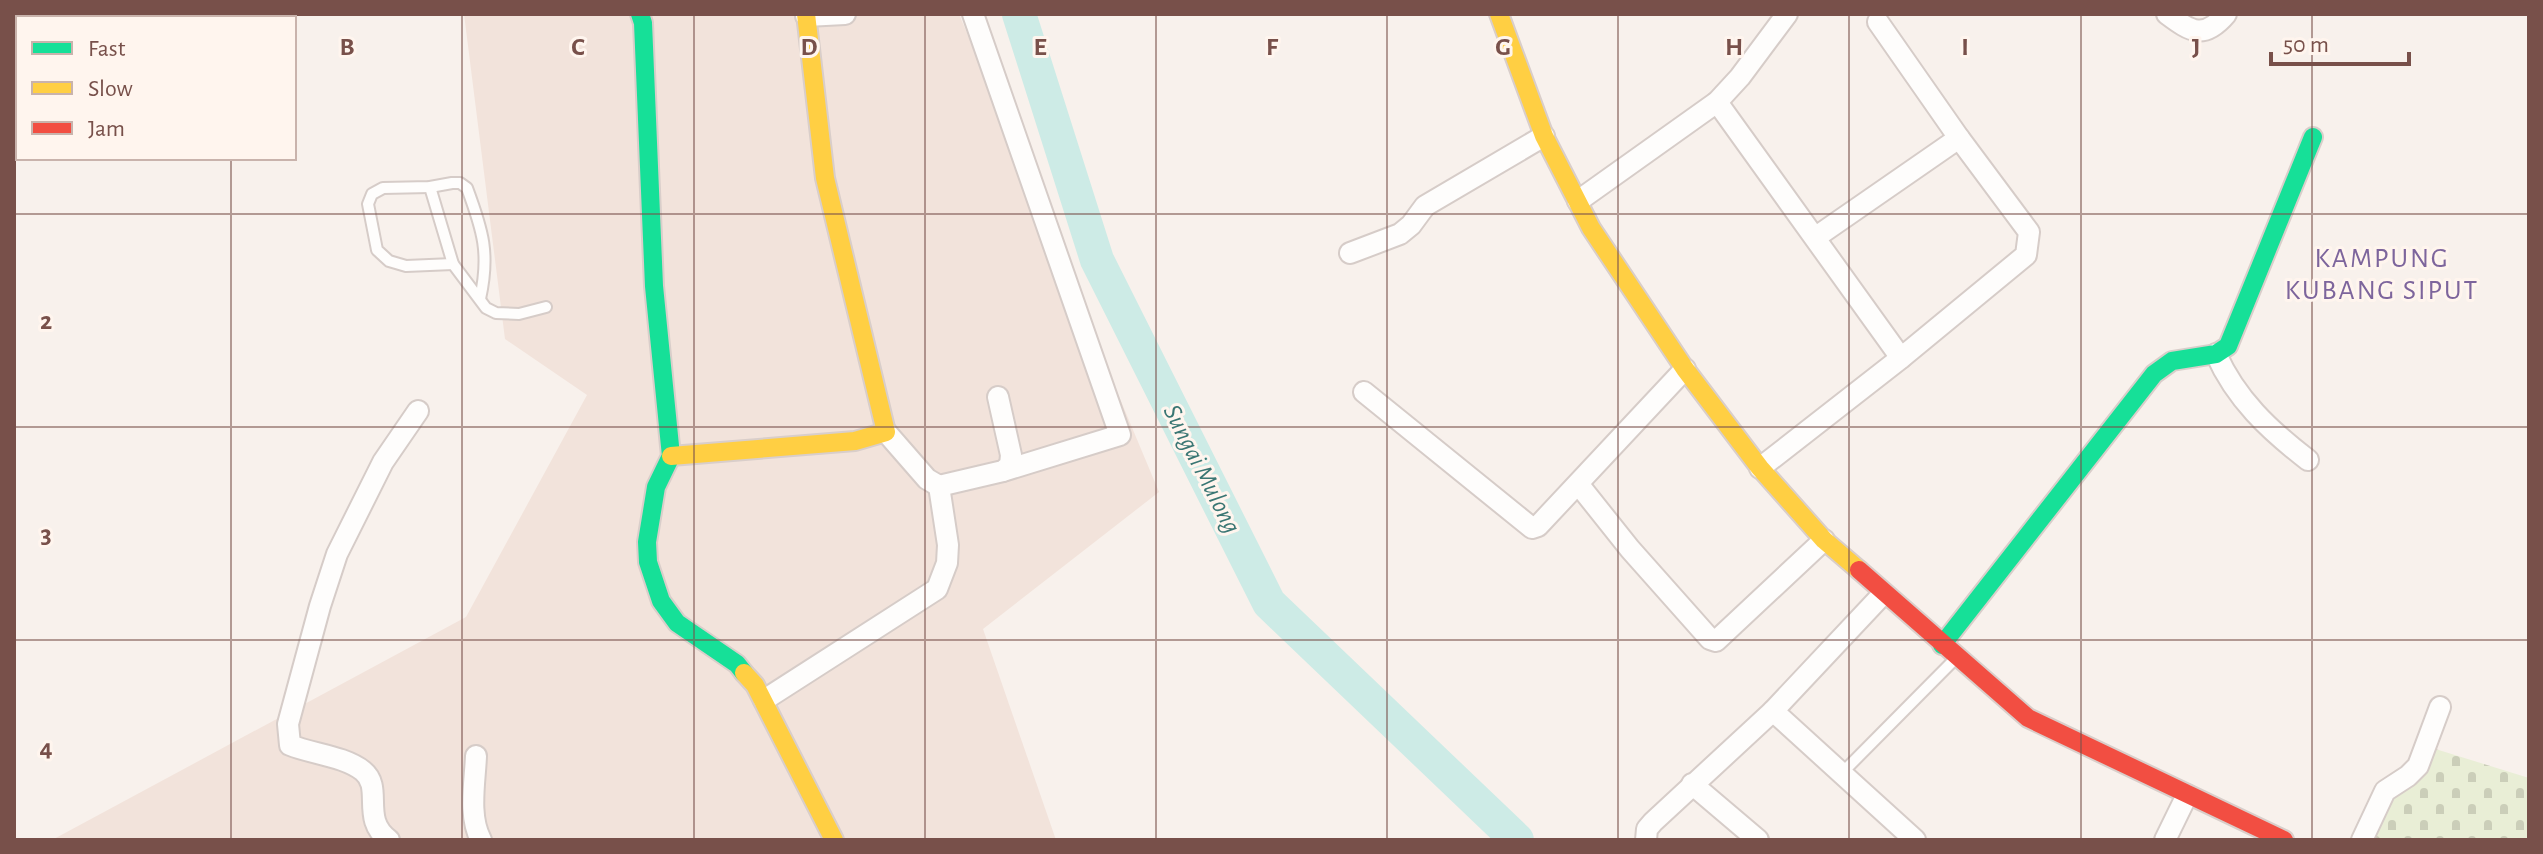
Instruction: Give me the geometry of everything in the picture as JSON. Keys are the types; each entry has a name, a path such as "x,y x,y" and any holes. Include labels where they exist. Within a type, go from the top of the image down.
{"street":[{"path":"640,14 643,23 654,286 671,456 656,487 647,542 648,562 661,601 677,623 737,664 755,685 834,840"},
{"path":"845,14 806,15 825,178 886,432 927,479 939,486 1003,471 1120,435 973,14"},
{"path":"1499,14 1544,136 1591,228 1685,369 1760,468 1824,540 2028,718 2284,840"},
{"path":"1578,201 1717,102 1740,77 1787,14"},
{"path":"2167,14 2197,32 2206,32 2226,14"},
{"path":"1760,468 2026,255 2029,232 1875,17"},
{"path":"1717,102 1901,358"},
{"path":"1350,253 1400,234 1425,206 1544,136"},
{"path":"1949,651 2154,374 2172,361 2216,354 2228,346 2313,137"},
{"path":"1816,237 1959,138"},
{"path":"2216,354 2228,381 2250,407 2273,433 2308,460"},
{"path":"1364,392 1532,528 1538,526 1579,485 1685,369"},
{"path":"998,397 1011,455 1010,465 1003,471"},
{"path":"389,840 378,830 373,819 370,778 351,765 290,745 288,724 337,554 383,462 418,411"},
{"path":"671,456 855,441 886,432"},
{"path":"1579,485 1630,549 1710,639 1716,641 1824,540"},
{"path":"764,700 937,589 947,563 948,545 939,486"},
{"path":"1646,840 1647,829 1653,822 1773,711 1883,594"},
{"path":"2362,840 2385,791 2418,766 2440,707"},
{"path":"1773,711 1913,839"},
{"path":"476,756 474,814 481,840"},
{"path":"1692,784 1758,840"},
{"path":"2165,840 2187,795"}],"lane":[{"path":"453,264 406,266 389,261 377,250 368,204 372,194 383,188 452,183 460,183 467,188 487,256 487,272 480,299"},
{"path":"430,187 453,264 486,308 496,313 519,314 546,307"},
{"path":"1841,774 1949,651"}],"shaded area":[{"path":"464,14 959,14 1159,492 983,629 1056,840 52,840 466,617 587,395 505,339"}],"green space":[{"path":"2429,747 2529,778 2529,840 2367,840 2388,793 2415,783"}],"waterway":[{"name":"Sungai Mulong","path":"1019,14 1097,260 1269,603 1517,840"}],"traffic: fast":[{"path":"640,14 643,23 654,286 671,456 656,487 647,542 648,562 661,601 677,623 737,664 744,673"},
{"path":"1942,645 2154,374 2172,361 2216,354 2228,346 2313,137"}],"traffic: slow":[{"path":"671,456 855,441 886,432 825,178 806,14"},
{"path":"1499,14 1544,136 1591,228 1685,369 1760,468 1824,540 1859,570"},
{"path":"744,673 755,685 834,840"}],"traffic: jam":[{"path":"1859,570 2028,718 2284,840"}],"district":[{"name":"KAMPUNG KUBANG SIPUT","path":"2382,275"}]}
